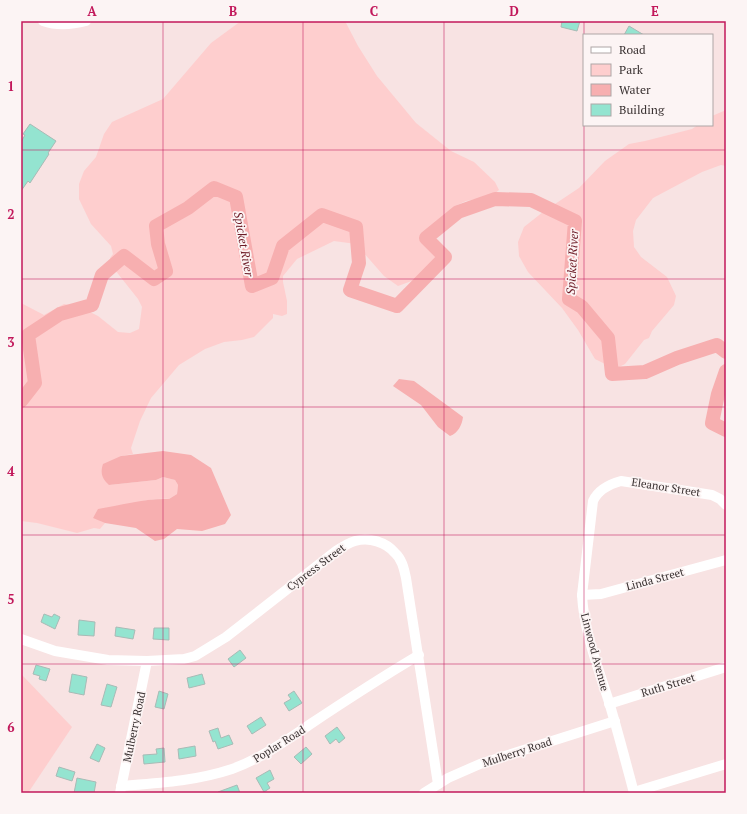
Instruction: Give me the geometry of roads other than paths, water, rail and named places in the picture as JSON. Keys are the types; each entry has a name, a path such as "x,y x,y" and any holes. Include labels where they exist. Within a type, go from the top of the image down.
{"street":[{"path":"42,21 50,24 61,25 86,21"},
{"name":"Eleanor Street","path":"604,489 613,483 629,481 712,495 720,499 726,505"},
{"name":"Linwood Avenue","path":"604,489 596,494 593,500 582,595 583,608 589,638 615,721 634,792"},
{"name":"Cypress Street","path":"21,640 55,650 90,658 108,660 147,661 194,656 226,637 336,551 350,543 363,539 371,540 384,545 396,553 400,559 408,585 438,784"},
{"name":"Linda Street","path":"582,595 601,594 726,560"},
{"name":"Poplar Road","path":"121,789 215,774 250,762 276,747 387,674 419,655"},
{"name":"Mulberry Road","path":"121,789 147,661"},
{"name":"Ruth Street","path":"609,704 726,667"},
{"name":"Mulberry Road","path":"424,793 463,771 480,764 615,721"},
{"path":"634,792 726,764"}],"water":[{"path":"399,379 414,381 463,417 461,426 457,431 450,436 438,427 421,405 393,386"},
{"path":"163,451 191,455 211,468 231,515 225,524 202,531 177,529 164,539 155,541 136,528 105,523 93,518 98,509 142,501 169,499 177,494 178,485 175,480 163,477 156,480 109,485 102,476 103,464 121,456"}],"waterway":[{"name":"Spicket River","path":"21,401 35,383 28,335 60,314 92,305 102,275 124,256 154,279 166,271 158,244 156,226 188,208 214,188 236,197 252,286 272,278 283,246 322,215 356,227 359,263 350,290 397,306 445,257 426,238 458,212 495,199 531,200 575,221 569,299 582,307 608,338 612,374 645,372 677,358 717,345 726,352"},
{"name":"Spicket River","path":"726,371 718,394 712,423 726,430"}]}
